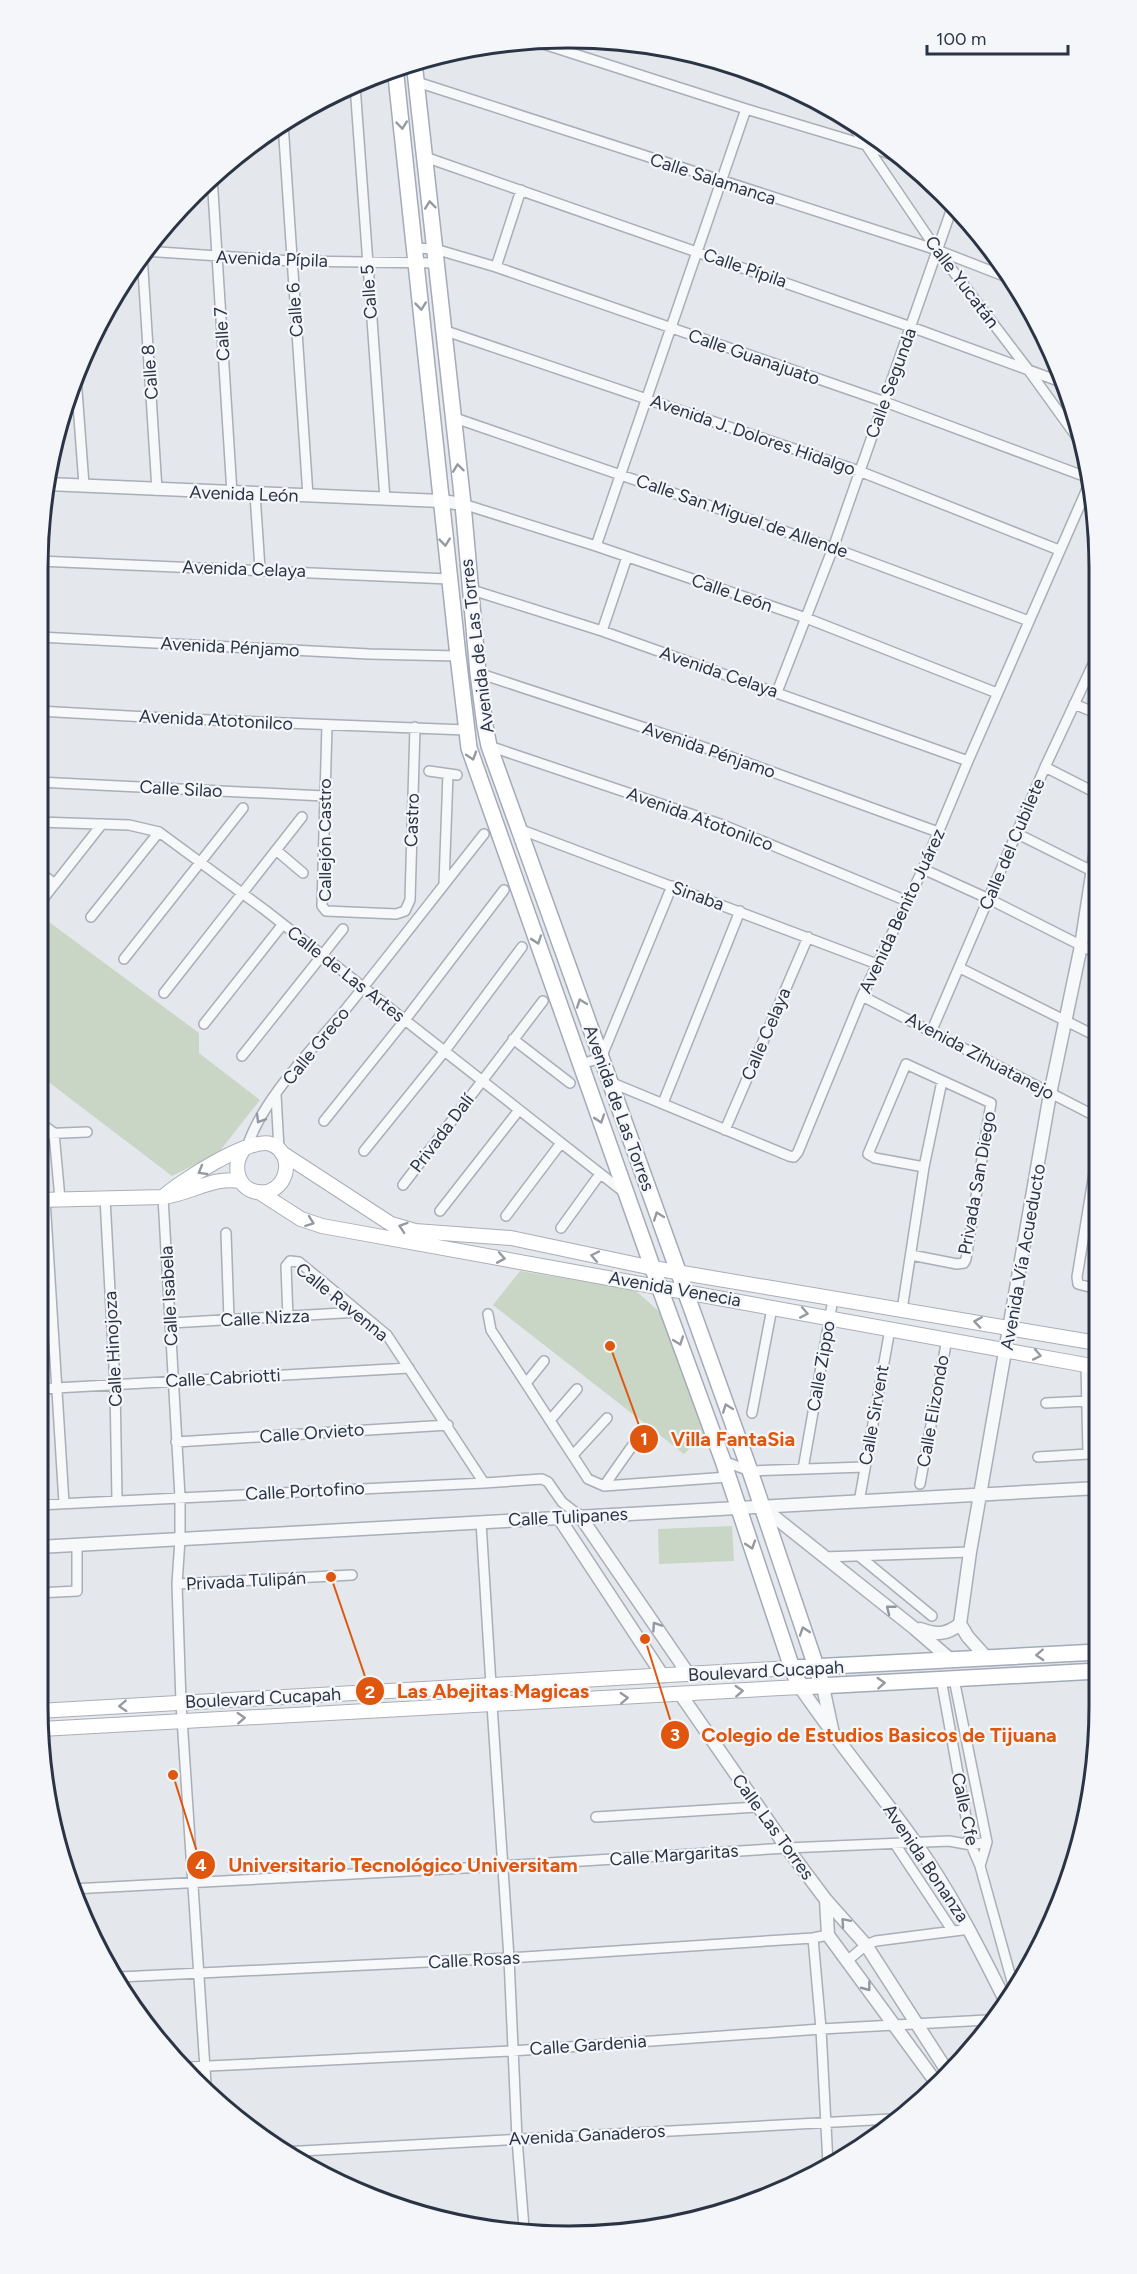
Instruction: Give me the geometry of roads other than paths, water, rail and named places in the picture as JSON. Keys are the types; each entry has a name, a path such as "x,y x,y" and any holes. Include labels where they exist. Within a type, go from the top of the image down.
{"main road":[{"name":"Avenida de Las Torres","path":"415,72 478,673 489,746 750,1471 823,1687"},
{"name":"Avenida de Las Torres","path":"397,77 449,579 466,730 473,759 723,1461 800,1688"},
{"path":"163,1197 177,1185 229,1155 255,1143 265,1142 281,1151 287,1169 283,1180 271,1191 259,1192 249,1189 240,1181 236,1166 239,1155 245,1148"},
{"name":"Avenida Venecia","path":"281,1151 391,1224 403,1228 427,1233 511,1239 653,1268 1089,1342"},
{"path":"48,1199 163,1197 180,1195 224,1179 240,1181"},
{"name":"Avenida Venecia","path":"259,1192 301,1219 322,1226 1089,1365"},
{"name":"Boulevard Cucapah","path":"48,1710 1089,1652"},
{"name":"Boulevard Cucapah","path":"49,1729 1089,1671"}],"street":[{"path":"557,48 874,148"},
{"name":"Calle Salamanca","path":"417,82 720,182 937,250 997,273"},
{"name":"Calle 5","path":"355,94 384,499"},
{"path":"596,546 746,109"},
{"name":"Calle 6","path":"284,133 308,496"},
{"name":"Calle Yucatán","path":"862,139 937,250 1068,425"},
{"name":"Calle Pípila","path":"424,157 1053,378"},
{"name":"Calle 7","path":"213,188 232,493"},
{"path":"496,267 521,190"},
{"name":"Calle Segunda","path":"777,692 833,548 950,214"},
{"name":"Avenida Pípila","path":"155,253 292,261 366,262 435,256"},
{"name":"Calle Guanajuato","path":"415,256 435,256 496,267 885,402 1081,476"},
{"name":"Calle 8","path":"144,268 158,490"},
{"name":"Avenida J. Dolores Hidalgo","path":"443,330 860,471 1059,550"},
{"path":"77,397 84,485"},
{"name":"Calle San Miguel de Allende","path":"452,417 833,548 1029,621"},
{"name":"Avenida León","path":"55,484 441,501 462,504"},
{"path":"255,494 260,569"},
{"name":"Avenida Benito Juárez","path":"610,1082 789,1156 795,1156 862,996 923,868 1084,494"},
{"name":"Calle León","path":"462,504 596,546 806,618 997,693"},
{"path":"602,631 627,557"},
{"name":"Avenida Celaya","path":"48,561 449,579"},
{"name":"Avenida Celaya","path":"469,589 602,631 968,761"},
{"name":"Avenida Pénjamo","path":"48,637 369,654 458,656"},
{"name":"Avenida Pénjamo","path":"478,673 709,749 938,832"},
{"name":"Calle del Cubilete","path":"932,1030 1045,767 1089,673"},
{"path":"1074,704 1089,710"},
{"name":"Avenida Atotonilco","path":"48,712 466,730"},
{"name":"Callejón Castro","path":"327,725 324,796 324,909 396,914 405,911"},
{"name":"Castro","path":"405,911 410,900 415,727"},
{"name":"Avenida Atotonilco","path":"489,746 723,825 907,901"},
{"path":"1045,767 1089,789"},
{"path":"429,771 452,775 444,884"},
{"name":"Calle Silao","path":"48,782 324,796"},
{"path":"124,959 243,808"},
{"path":"164,993 302,817"},
{"name":"Calle de Las Artes","path":"48,822 138,826 159,832 283,924 627,1195"},
{"path":"48,893 102,824"},
{"name":"Sinaba","path":"519,829 877,964"},
{"path":"91,917 159,832"},
{"name":"Calle Greco","path":"245,1148 276,1094 484,834"},
{"path":"1018,834 1089,870"},
{"path":"276,850 303,873"},
{"path":"923,868 1089,950"},
{"path":"48,879 55,884"},
{"path":"581,1064 601,1058 672,886"},
{"path":"324,1121 405,1020 504,890"},
{"name":"Avenida Vía Acueducto","path":"960,1624 970,1552 1050,1094 1089,900"},
{"path":"663,1103 740,911"},
{"path":"204,1024 283,924"},
{"path":"242,1056 344,929"},
{"name":"Calle Celaya","path":"725,1130 808,937"},
{"path":"364,1152 444,1052 522,947"},
{"path":"960,968 1089,1032"},
{"name":"Avenida Zihuatanejo","path":"862,996 932,1030 1089,1113"},
{"name":"Privada Dalí","path":"403,1185 543,1001"},
{"path":"513,1039 570,1083"},
{"name":"Privada San Diego","path":"911,1255 957,1264 964,1263 991,1103 906,1064 868,1154 875,1158 924,1167"},
{"path":"902,1310 924,1167 942,1081"},
{"name":"Calle Greco","path":"276,1094 281,1151"},
{"path":"440,1211 519,1110"},
{"path":"48,1128 54,1133 60,1199"},
{"path":"48,1133 87,1132"},
{"path":"506,1216 561,1143"},
{"path":"561,1228 600,1174"},
{"name":"Calle Isabela","path":"163,1197 180,1497 177,1584 181,1703 206,2079"},
{"name":"Calle Hinojoza","path":"105,1198 115,1385 117,1500"},
{"path":"1089,1204 1077,1277 1078,1284 1089,1286"},
{"path":"226,1233 229,1319"},
{"name":"Calle Ravenna","path":"288,1318 286,1266 290,1261 299,1262 387,1335 484,1483"},
{"path":"48,1280 64,1503"},
{"name":"Calle Zippo","path":"803,1469 833,1299"},
{"path":"752,1413 772,1308"},
{"name":"Calle Nizza","path":"171,1323 288,1318 359,1312"},
{"path":"488,1314 491,1330 588,1479 603,1486 728,1478"},
{"name":"Calle Sirvent","path":"859,1502 890,1329"},
{"name":"Calle Elizondo","path":"920,1484 947,1339"},
{"path":"527,1382 544,1361"},
{"name":"Calle Cabriotti","path":"48,1388 409,1368"},
{"path":"551,1419 576,1389"},
{"path":"1038,1457 1088,1455 1089,1392"},
{"path":"1046,1403 1088,1401"},
{"path":"573,1455 607,1418"},
{"name":"Calle Orvieto","path":"176,1442 448,1425"},
{"path":"603,1486 638,1439"},
{"path":"723,1461 750,1471 864,1467"},
{"name":"Calle Portofino","path":"48,1504 542,1479 548,1482 562,1502 580,1516"},
{"name":"Calle Tulipanes","path":"48,1546 1089,1489"},
{"path":"562,1502 559,1518 663,1676"},
{"path":"762,1507 951,1660"},
{"path":"580,1516 688,1675"},
{"path":"481,1522 491,1685"},
{"path":"48,1592 77,1591 77,1544"},
{"path":"824,1557 970,1552"},
{"path":"860,1556 932,1616"},
{"name":"Privada Tulipán","path":"177,1584 352,1575"},
{"path":"914,1628 939,1635 960,1624 986,1658"},
{"name":"Calle Cfe","path":"947,1679 959,1703 987,1842 980,1866"},
{"name":"Calle Cfe","path":"947,1679 945,1706 971,1845 980,1866 1011,1978"},
{"name":"Avenida Bonanza","path":"823,1687 834,1736"},
{"name":"Avenida Bonanza","path":"800,1688 916,1843 970,1929 1002,1994"},
{"name":"Calle Las Torres","path":"681,1695 787,1848 826,1900 866,1945 944,2066"},
{"path":"945,1706 959,1703"},
{"path":"492,1705 524,2224"},
{"path":"596,1817 757,1806"},
{"name":"Calle Margaritas","path":"82,1888 787,1848 949,1841 971,1845 987,1842"},
{"path":"895,1844 952,1930"},
{"path":"826,1900 828,1935 933,2078"},
{"path":"847,1961 866,1945 876,1941 970,1929"},
{"name":"Calle Rosas","path":"125,1977 508,1958 813,1938 828,1935"},
{"path":"813,1938 821,2029 828,2157"},
{"name":"Calle Gardenia","path":"193,2067 512,2051 821,2029 917,2026 982,2020"},
{"name":"Avenida Ganaderos","path":"300,2151 883,2119"}],"place":[{"name":"Villa FantaSia","path":"610,1346"},
{"name":"Las Abejitas Magicas","path":"331,1577"},
{"name":"Colegio de Estudios Basicos de Tijuana","path":"645,1639"},
{"name":"Universitario Tecnológico Universitam","path":"173,1775"}]}
